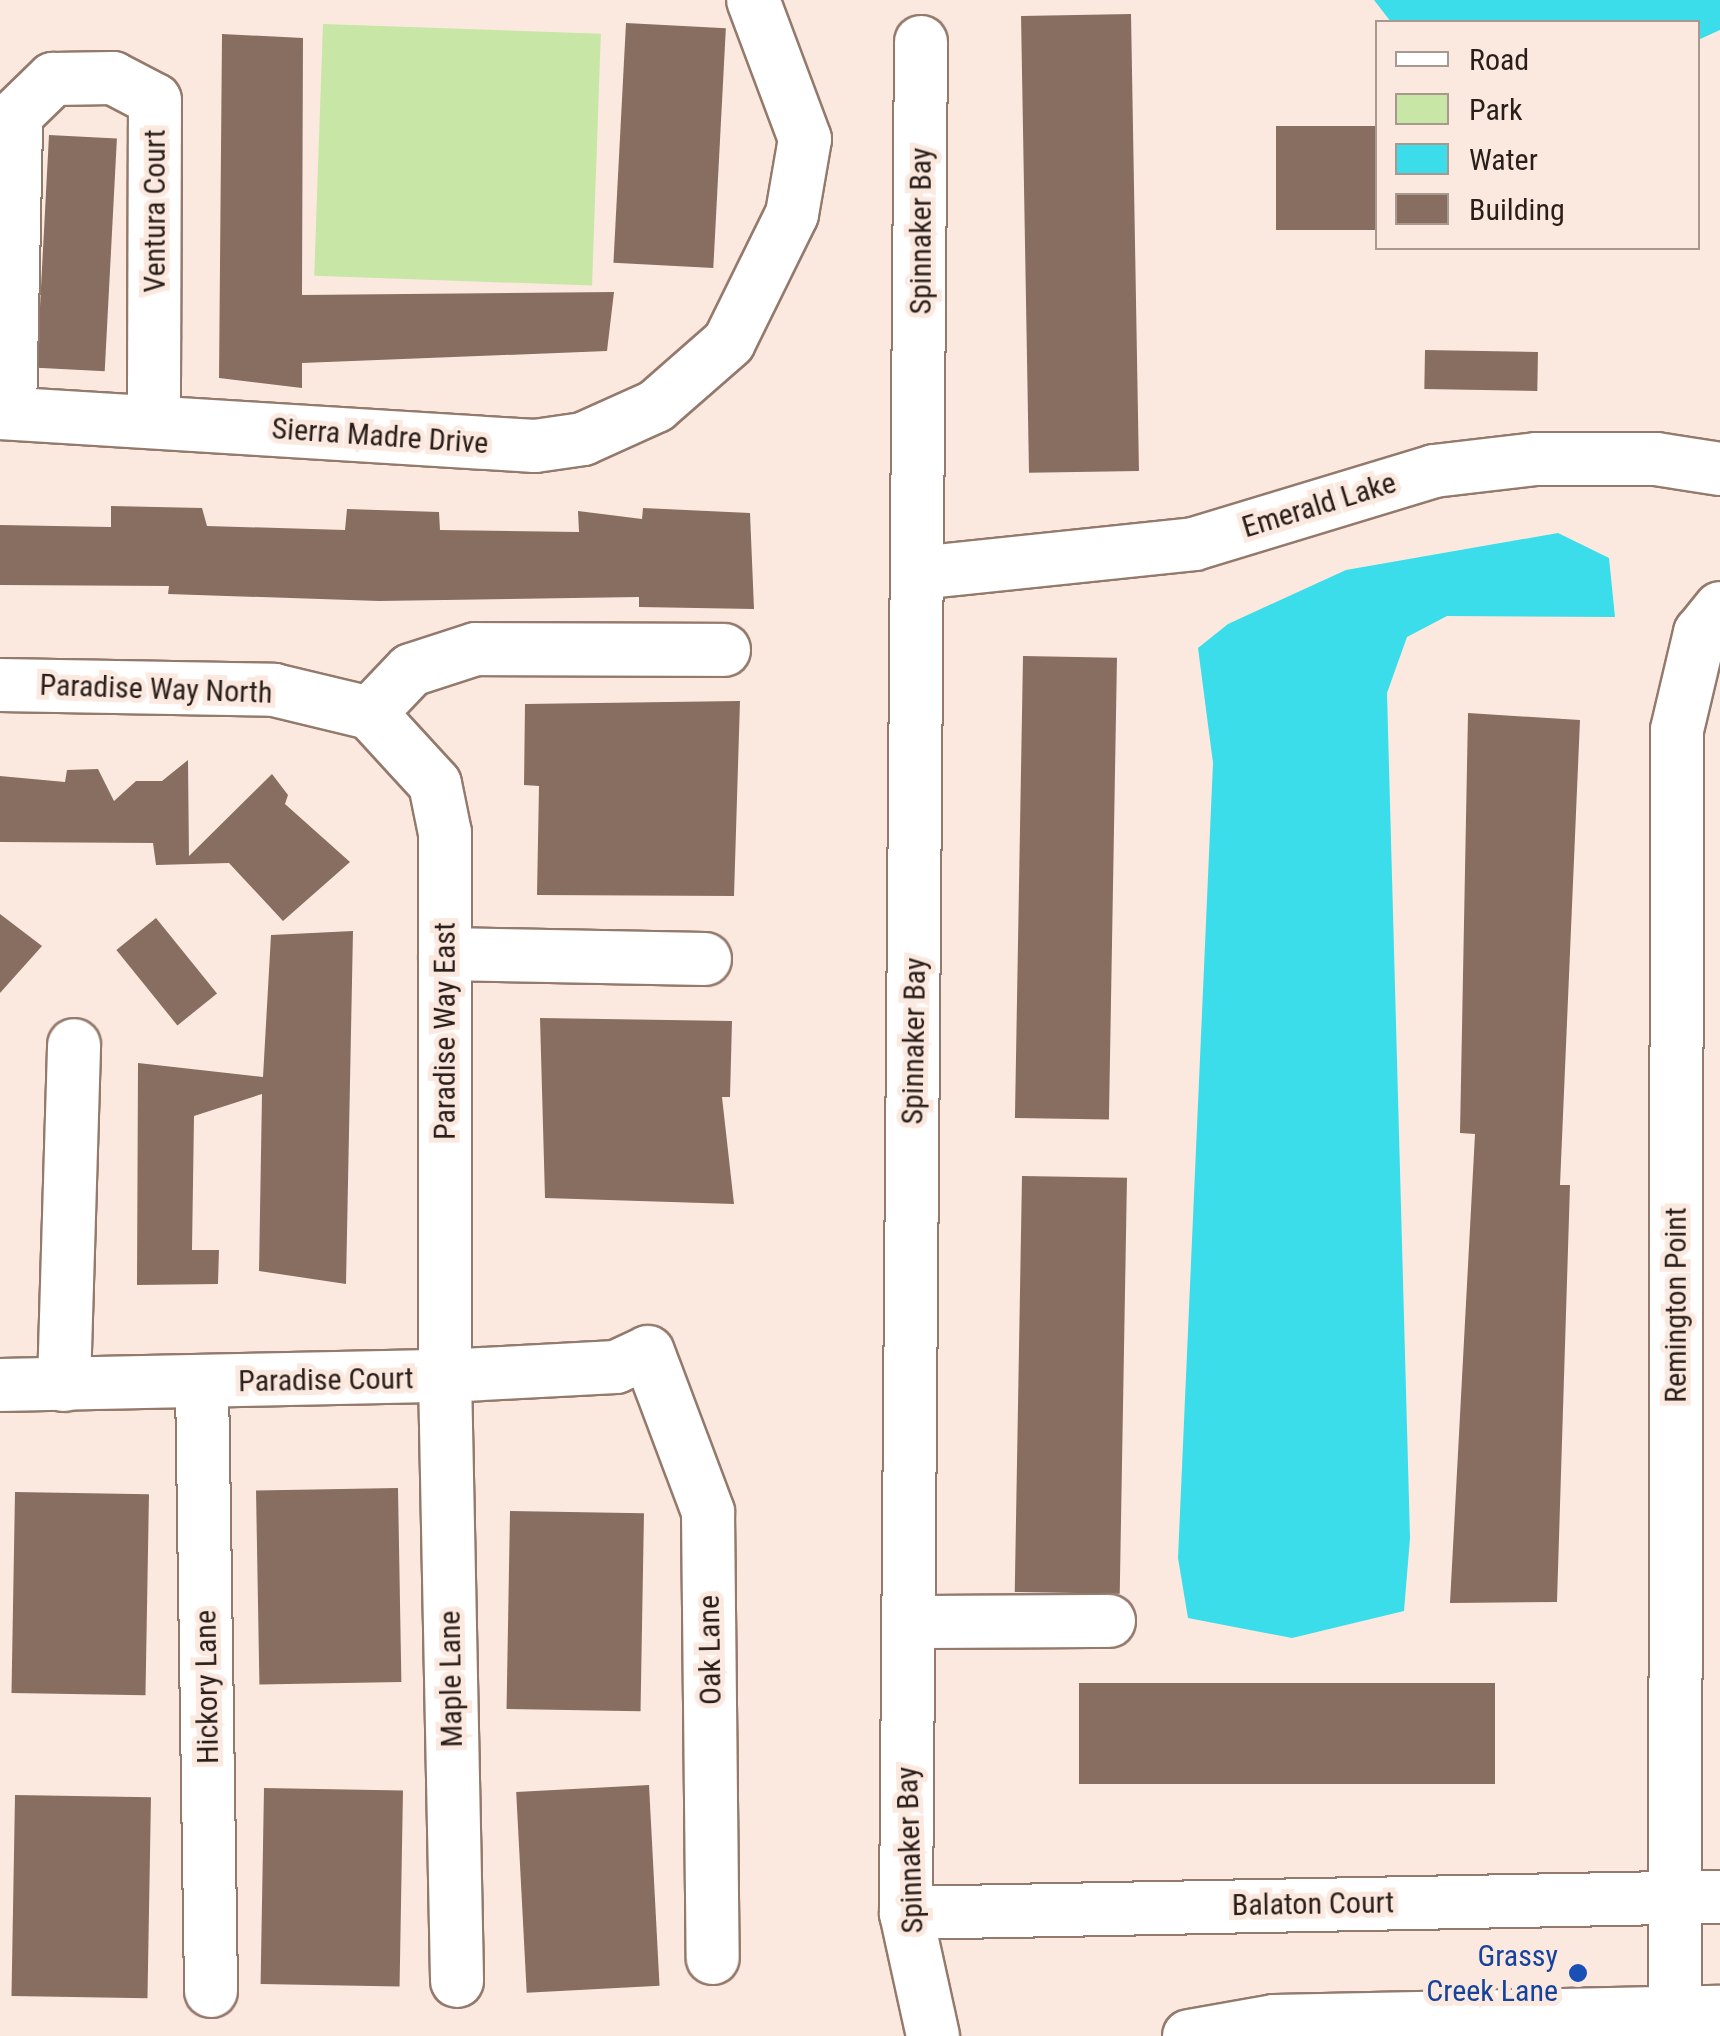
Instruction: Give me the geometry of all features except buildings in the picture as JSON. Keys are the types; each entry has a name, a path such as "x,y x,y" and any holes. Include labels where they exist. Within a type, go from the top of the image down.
{"street":[{"name":"Sierra Madre Drive","path":"5,413 154,419 534,446 582,439 656,406 730,342 792,214 805,139 752,0"},
{"name":"Spinnaker Bay","path":"921,42 906,1913 932,2036"},
{"name":"Ventura Court","path":"5,413 16,115 53,79 113,78 154,100 154,419"},
{"name":"Emerald Lake","path":"919,573 1194,544 1318,501 1451,469 1536,459 1656,459 1720,469"},
{"name":"Remington Point","path":"1698,2012 1698,1253 1677,730 1700,633 1720,608"},
{"path":"370,713 412,670 476,648 724,650"},
{"name":"Paradise Way North","path":"0,685 274,690 370,713"},
{"name":"Paradise Way East","path":"370,713 435,784 445,832 444,1376"},
{"path":"445,954 706,959"},
{"path":"64,1385 74,1045"},
{"name":"Paradise Court","path":"0,1385 444,1376 616,1367 648,1352"},
{"name":"Oak Lane","path":"648,1352 708,1512 714,1958"},
{"name":"Maple Lane","path":"444,1376 458,1981"},
{"name":"Hickory Lane","path":"202,1382 212,1991"},
{"path":"908,1622 1109,1621"},
{"name":"Balaton Court","path":"906,1913 1698,1897"},
{"path":"1190,2036 1274,2022 1698,2012"}],"green space":[{"path":"323,24 601,34 592,286 314,276"}],"water":[{"path":"1374,0 1720,0 1720,30 1700,39 1700,20 1389,20"},
{"path":"1558,533 1609,558 1615,617 1447,616 1407,637 1387,693 1410,1538 1404,1611 1292,1638 1188,1618 1178,1558 1213,763 1198,648 1228,624 1346,570"}],"place":[{"name":"Grassy Creek Lane","path":"1578,1973"}]}
